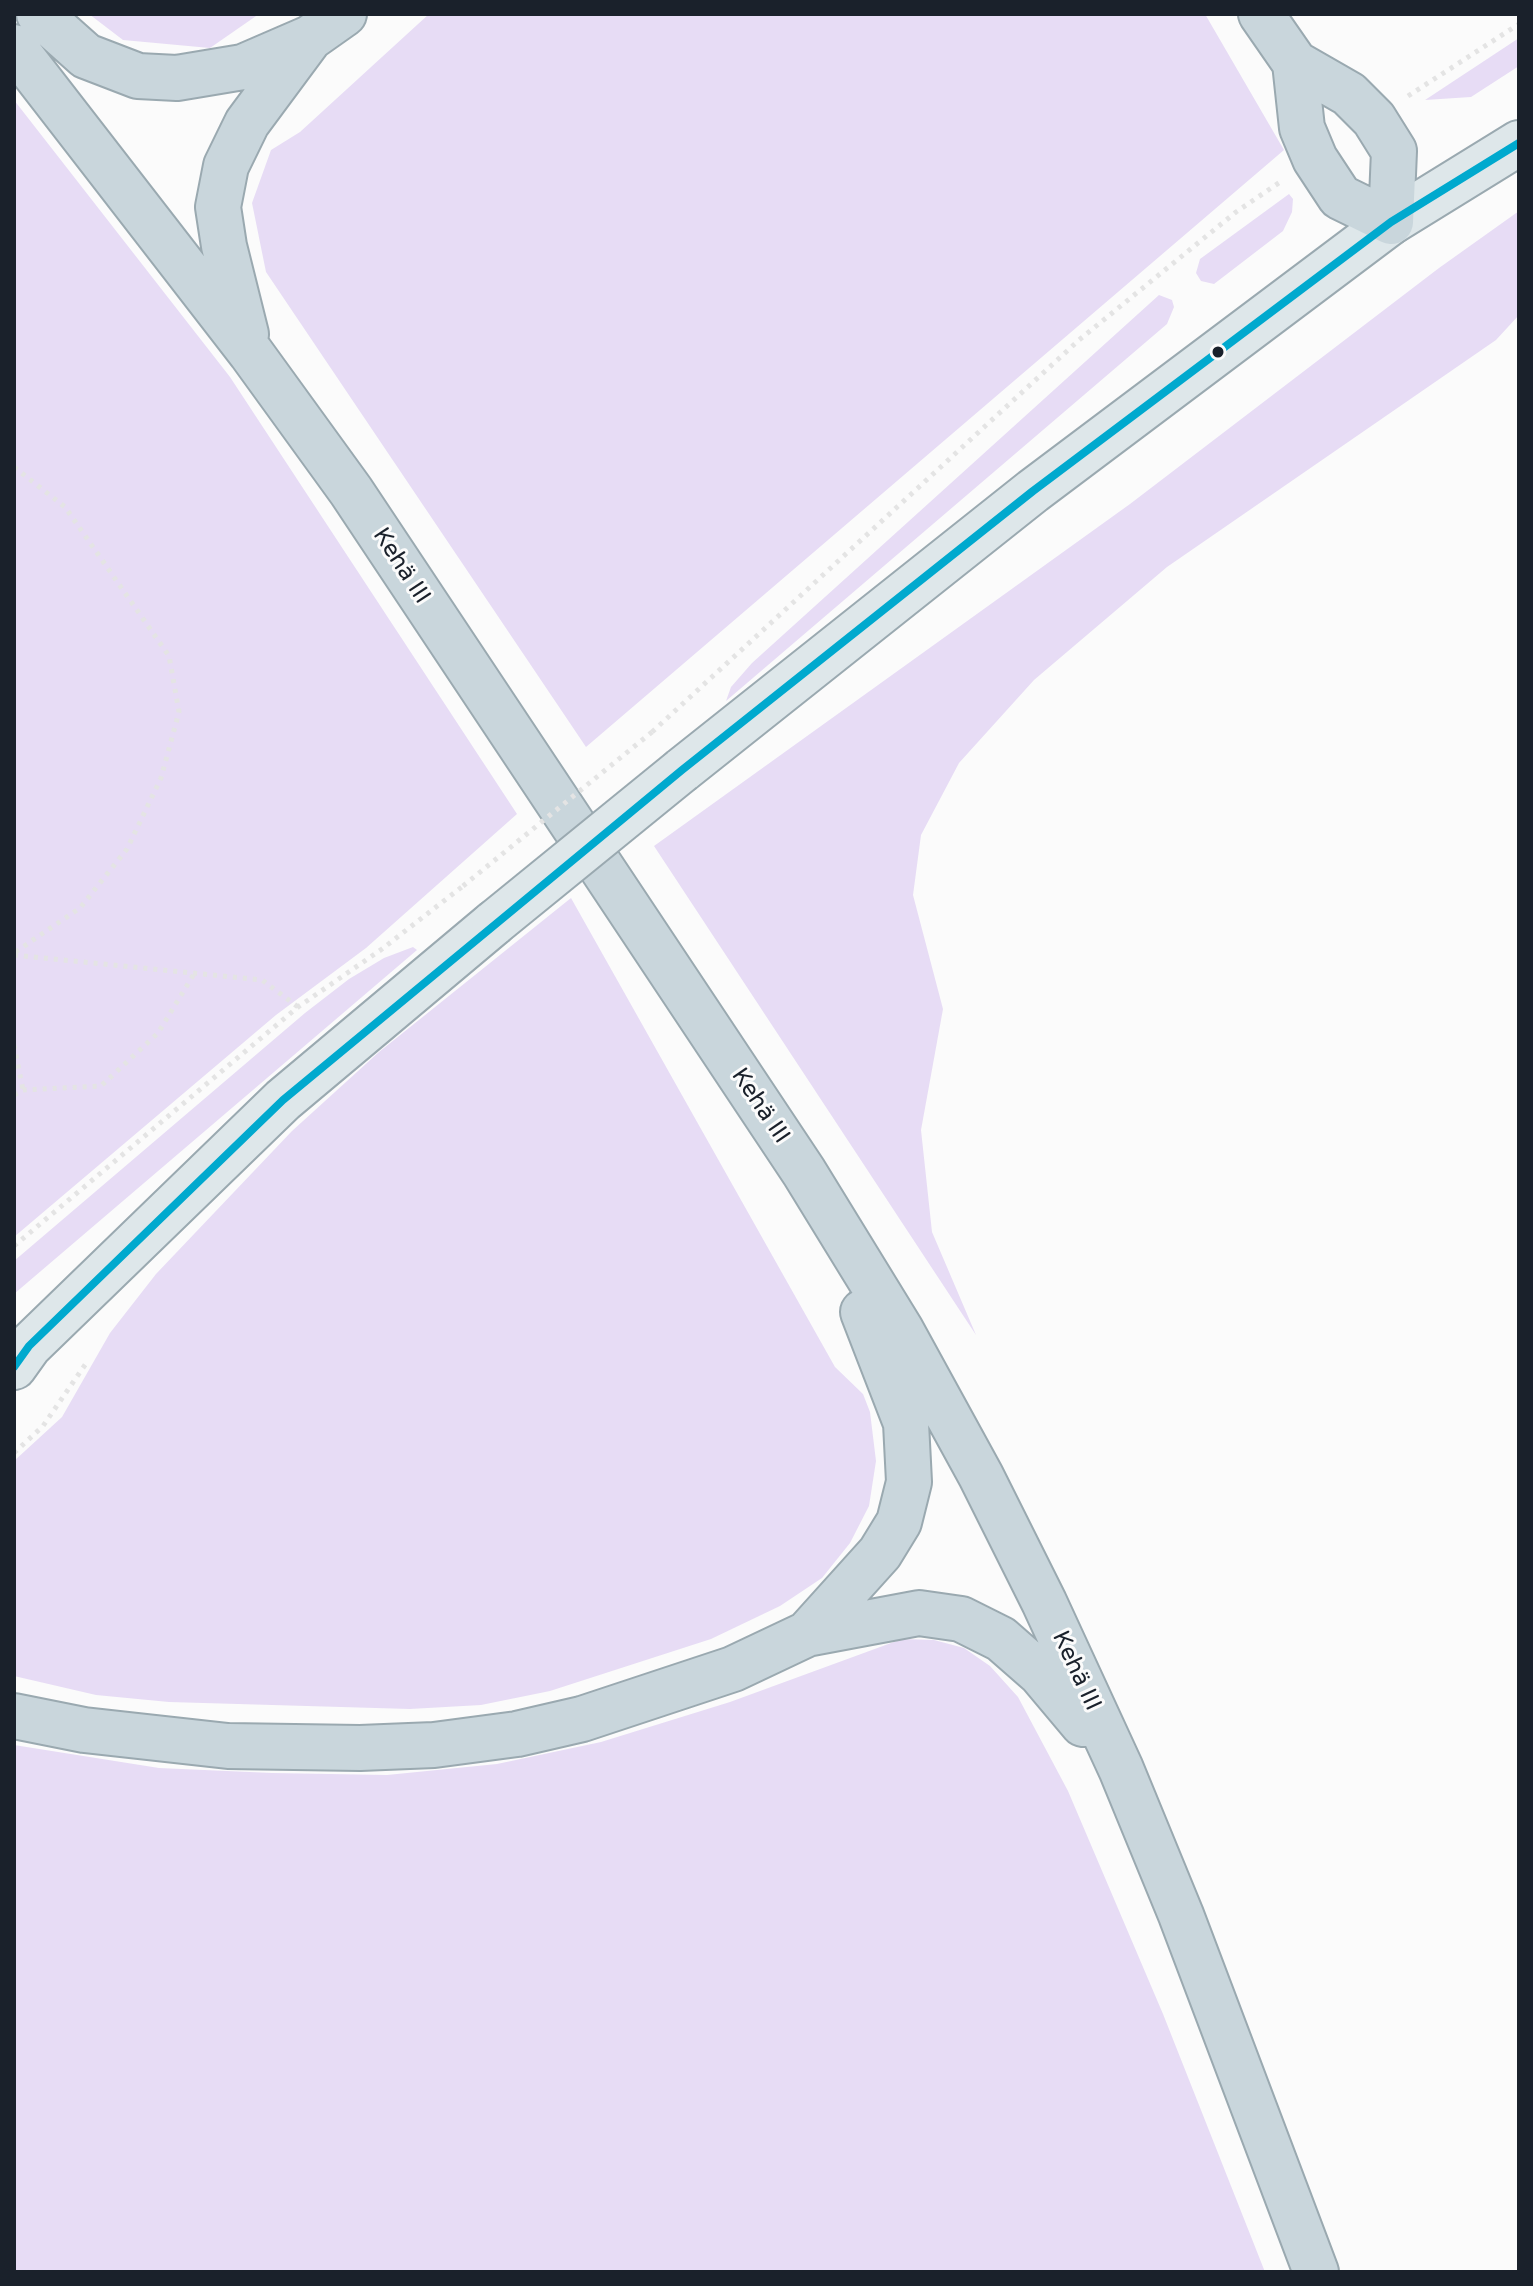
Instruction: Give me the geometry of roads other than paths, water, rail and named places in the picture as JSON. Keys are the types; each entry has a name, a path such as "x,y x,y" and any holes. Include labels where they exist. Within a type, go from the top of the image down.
{"highway":[{"path":"39,14 86,56 138,76 177,78 243,67 327,26"},
{"path":"1261,14 1295,63 1349,94 1374,119 1394,151 1391,222 1340,197 1315,159 1302,128 1295,63"},
{"path":"251,353 224,246 218,207 226,166 247,123 327,26"},
{"name":"Kehä III","path":"14,47 251,353 351,491 804,1172 901,1330 981,1476 1044,1602 1121,1769 1181,1915 1316,2272"},
{"path":"804,1172 906,1423 909,1482 899,1522 880,1553 807,1634"},
{"path":"14,1716 84,1730 228,1746 360,1748 434,1745 517,1734 611,1711 733,1669 807,1634 919,1613 961,1619 1001,1639 1041,1674 1121,1769"}],"main road":[{"path":"19,1355 283,1100 682,770 1033,491 1391,222 1519,143"}]}
